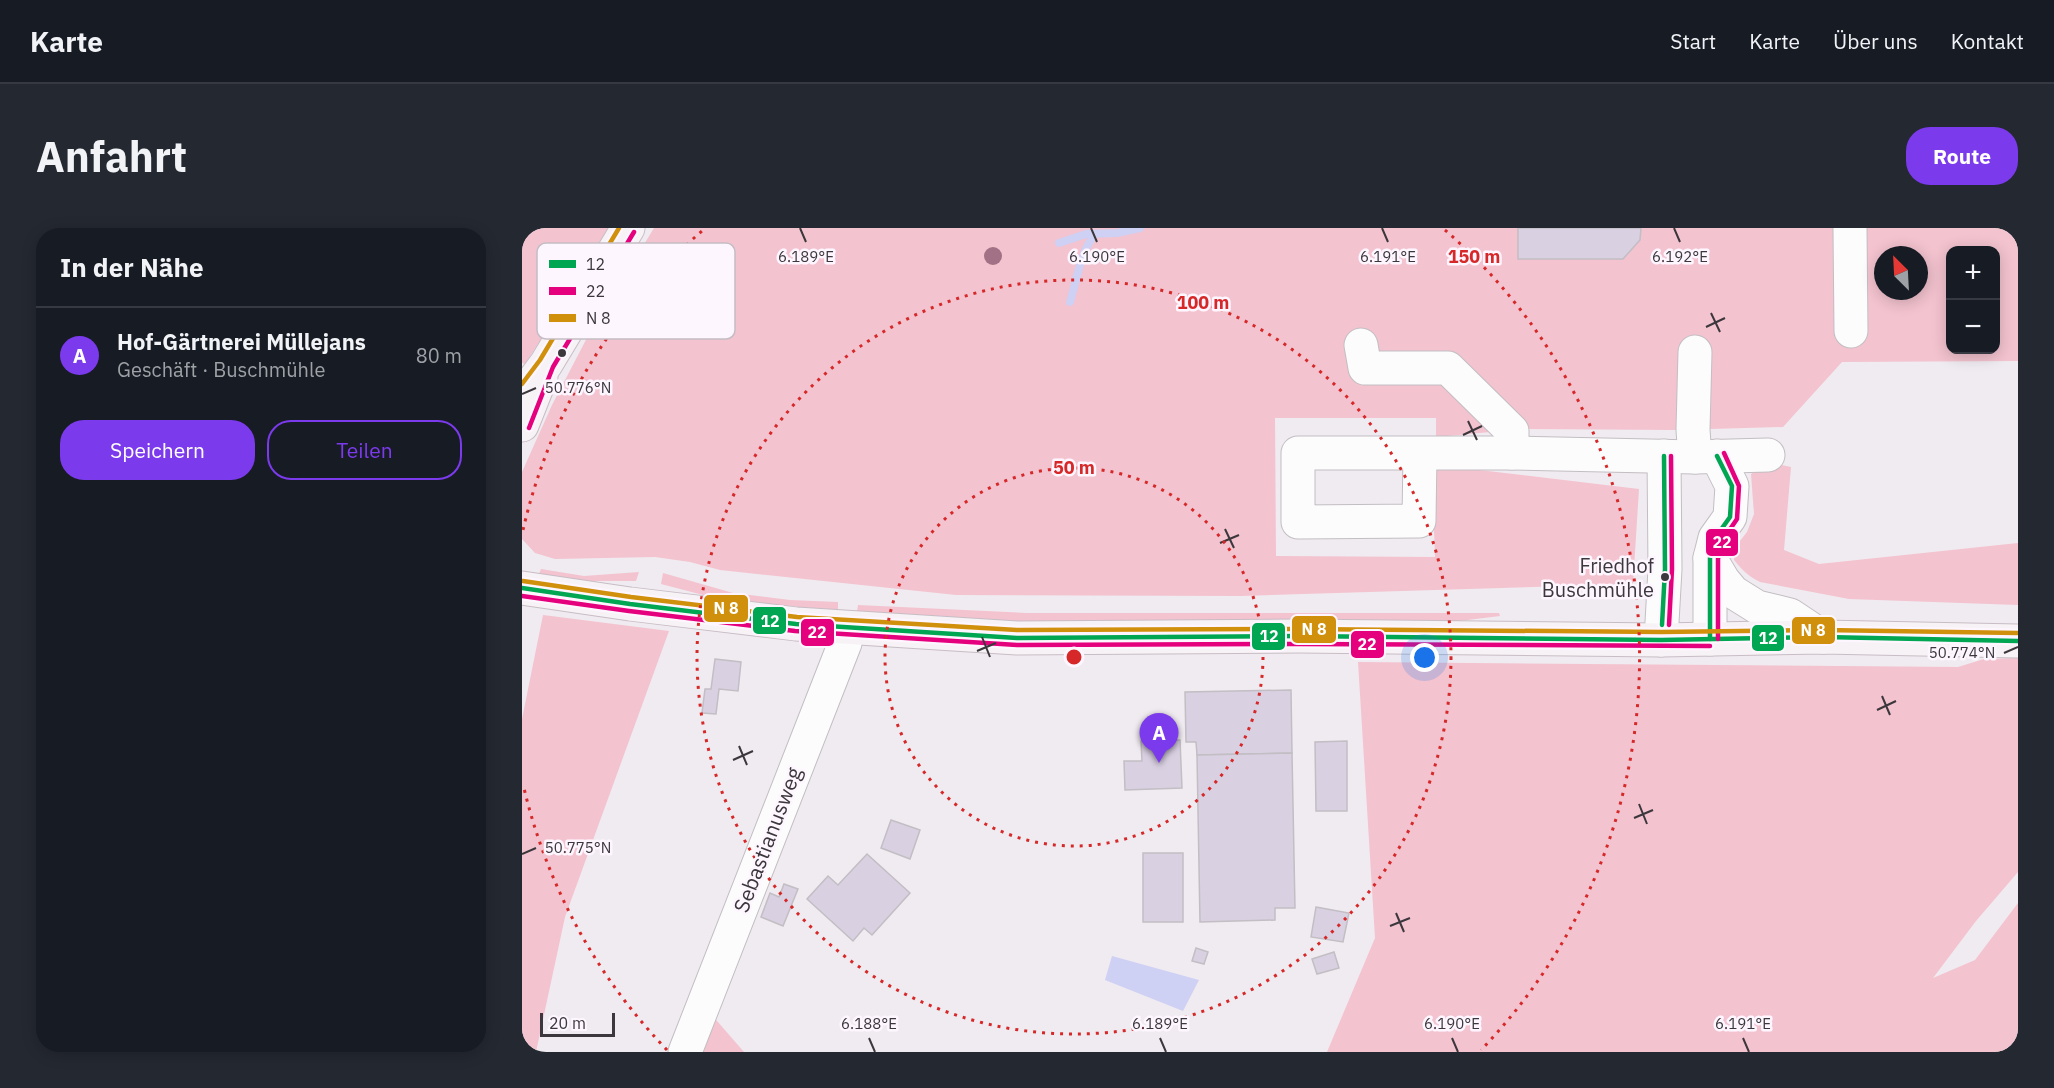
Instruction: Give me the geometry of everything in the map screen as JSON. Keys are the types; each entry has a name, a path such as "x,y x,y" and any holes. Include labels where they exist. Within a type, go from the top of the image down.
{"main road":[{"path":"619,243 628,228"},
{"path":"522,396 561,339"},
{"path":"522,425 546,364"},
{"path":"522,588 630,604 848,628 1017,638 1311,636 1661,640 1823,637 2018,641"}],"street":[{"path":"1850,228 1851,331"},
{"path":"1361,345 1365,368 1448,368 1512,431 1512,453"},
{"path":"1661,640 1665,569 1692,456 1695,352"},
{"path":"1420,453 1768,455"},
{"path":"1692,456 1732,486 1730,518 1715,538 1710,558 1710,639"},
{"path":"1710,558 1733,592 1757,607 1790,615 1823,637"},
{"name":"Sebastianusweg","path":"685,1052 845,643 848,628"}],"shaded area":[{"path":"522,228 612,228 602,243 537,243 537,339 541,339 525,364 522,363"},
{"path":"654,228 2018,228 2018,361 1842,362 1783,427 1675,430 1523,429 1436,437 1436,418 1275,418 1276,556 1435,557 1432,471 1437,465 1639,489 1633,584 1241,596 956,595 720,570 690,562 655,557 555,559 535,553 522,539 522,472 552,405 586,339 735,339 735,243 645,243"},
{"path":"1772,463 1791,467 1784,550 1819,564 2018,543 2018,605 1849,599 1756,580 1734,560 1736,546 1747,532 1754,514 1751,474"},
{"path":"541,569 584,576 639,572 636,581 582,581 539,574"},
{"path":"663,573 733,593 790,600 838,602 838,610 726,601 661,584"},
{"path":"858,605 1027,613 1499,613 1500,616 1451,622 1030,622 857,612"},
{"path":"543,615 669,631 565,917 536,1052 522,1052 522,719"},
{"path":"2018,658 2018,872 1976,921 1933,978 1975,960 2018,903 2018,1052 1327,1052 1375,938 1358,662 1958,667 1984,659"},
{"path":"711,1014 744,1052 695,1052"}],"water":[{"path":"1112,956 1199,980 1183,1011 1105,980"}],"building":[{"path":"1518,228 1641,228 1640,240 1623,259 1518,259"},
{"path":"715,659 741,662 738,691 719,689 716,714 702,713 705,689 711,689"},
{"path":"1291,690 1292,753 1197,755 1196,742 1186,742 1185,692"},
{"path":"1180,740 1182,788 1125,790 1124,761 1142,761 1141,741"},
{"path":"1347,741 1347,811 1316,811 1315,742"},
{"path":"1292,753 1295,908 1275,908 1275,920 1200,922 1197,755"},
{"path":"891,820 920,830 910,859 881,848"},
{"path":"1143,853 1183,853 1183,922 1143,922"},
{"path":"867,854 910,893 872,935 864,928 853,941 807,899 828,876 838,885"},
{"path":"784,884 798,889 783,926 761,917 770,893 779,897"},
{"path":"1316,907 1349,913 1343,942 1311,937"},
{"path":"1196,948 1208,952 1204,964 1192,961"},
{"path":"1334,952 1339,968 1317,974 1312,959"}],"waterway":[{"path":"1059,243 1086,234 1117,233 1140,228"},
{"path":"1070,302 1082,258 1095,234"}],"transit line":[{"path":"610,243 619,228"},
{"name":"22","path":"627,243 634,232"},
{"path":"522,384 553,339"},
{"name":"22","path":"529,428 553,367 570,339"},
{"name":"22","path":"1718,639 1718,559 1722,541 1737,519 1739,486 1724,453"},
{"name":"12","path":"1662,625 1665,569 1664,456"},
{"name":"22","path":"1669,625 1672,569 1671,456"},
{"name":"12","path":"1710,639 1710,558 1715,538 1730,517 1732,486 1717,456"},
{"path":"523,581 797,617 1017,630 1299,629 1661,632 1823,630 2018,633"},
{"name":"12","path":"522,588 796,624 1017,638 1299,636 1661,640 1823,637 2018,641"},
{"name":"22","path":"522,596 795,631 1017,645 1710,646"}],"place":[{"name":"Friedhof Buschmühle","path":"1665,577"},
{"name":"Hof-Gärtnerei Müllejans","path":"1159,763"}]}
